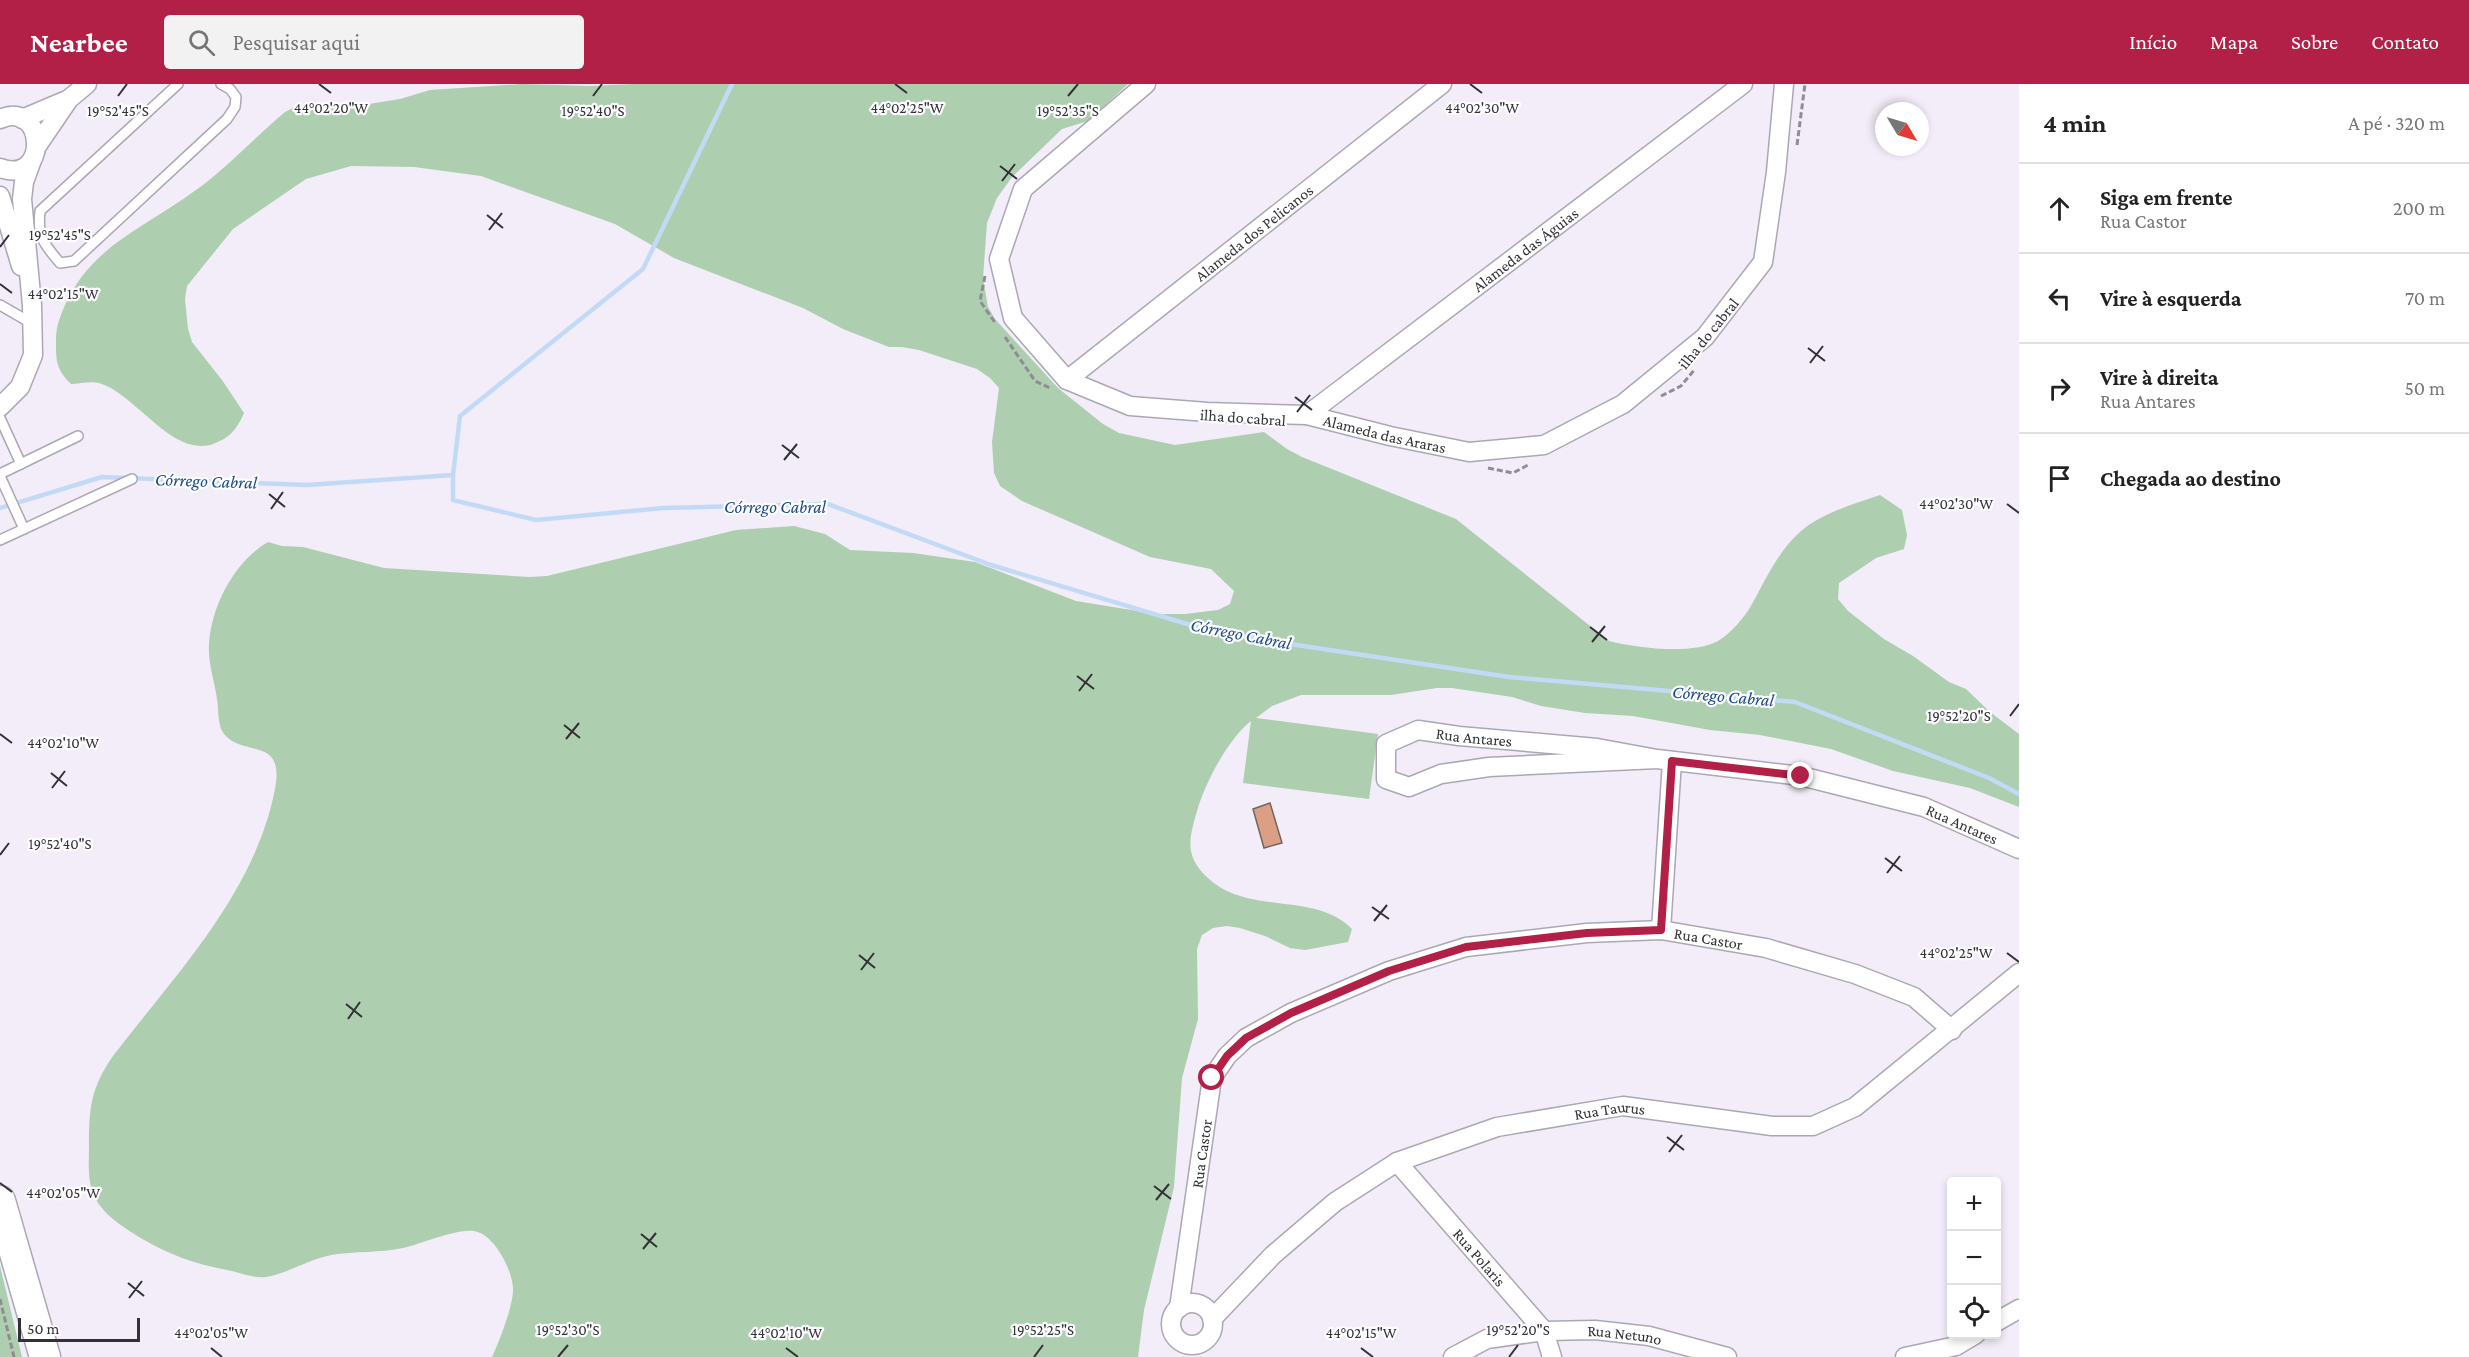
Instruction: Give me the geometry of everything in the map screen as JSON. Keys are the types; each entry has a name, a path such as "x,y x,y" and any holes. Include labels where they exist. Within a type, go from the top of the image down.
{"main road":[{"path":"0,1200 45,1357"}],"street":[{"path":"0,407 20,387 33,355 32,305 22,199 24,182 35,153 69,99 87,84"},
{"name":"Alameda das Araras","path":"1146,84 1023,189 999,259 1013,318 1061,386 1130,406 1207,412 1307,415 1390,436 1469,452 1544,446 1623,404 1705,337 1763,262 1776,172 1784,84"},
{"name":"Alameda dos Pelicanos","path":"1061,386 1442,84"},
{"name":"Alameda das Águias","path":"1307,415 1743,84"},
{"path":"9,116 69,99"},
{"path":"0,168 19,169 35,153 34,130 9,116"},
{"path":"0,196 32,305"},
{"name":"Rua Antares","path":"1664,760 1489,767 1441,774 1409,787 1386,779 1386,744 1418,730 1459,736 1597,748 1664,760 1801,776 1924,807 2019,849"},
{"path":"1661,930 1664,760"},
{"name":"Rua Castor","path":"1179,1308 1212,1078 1227,1056 1246,1038 1291,1013 1389,971 1466,947 1587,933 1661,930 1766,948 1855,974 1914,997 1952,1030"},
{"name":"Rua Taurus","path":"1212,1319 1273,1254 1335,1202 1397,1162 1497,1127 1623,1107 1772,1126 1813,1126 1855,1107 2019,973"},
{"name":"Rua Polaris","path":"1397,1162 1544,1331 1552,1357"},
{"path":"1186,1304 1202,1306 1212,1319 1212,1330 1207,1340 1184,1351 1171,1329 1173,1314 1186,1304"},
{"path":"2001,1319 2019,1309"},
{"name":"Rua Netuno","path":"1453,1357 1488,1339 1544,1331 1595,1330 1649,1336 1720,1356"},
{"path":"1905,1357 1948,1352 1969,1339"}],"lane":[{"path":"178,84 40,211 38,229 44,243 60,264 74,261 227,119 235,107 236,97 230,89 221,84"},
{"path":"0,305 33,324"},
{"path":"0,418 21,464"},
{"path":"24,528 0,475 78,436"},
{"path":"0,540 132,479"}],"path":[{"path":"1796,154 1805,84"},
{"path":"987,266 980,301 999,327"},
{"path":"1005,336 1035,381 1061,386"},
{"name":"ilha do cabral","path":"1660,397 1681,386 1695,368"},
{"path":"1479,466 1513,473 1534,462"},
{"path":"0,1299 14,1357"}],"green space":[{"path":"522,84 590,86 632,84 1128,84 1088,121 1062,129 1012,177 997,198 987,223 983,278 988,307 995,319 1058,388 1103,424 1119,433 1175,445 1264,432 1302,457 1456,519 1609,641 1634,646 1664,649 1694,648 1723,638 1746,614 1779,556 1801,531 1828,514 1880,495 1902,510 1907,535 1904,549 1876,558 1839,583 1838,599 1848,611 1884,639 1913,656 1949,682 1966,689 1990,712 2019,734 2019,807 1970,788 1893,771 1831,749 1760,735 1710,730 1633,716 1585,713 1541,706 1512,697 1452,688 1391,695 1301,695 1272,706 1256,718 1378,734 1369,799 1243,783 1251,721 1226,750 1206,788 1192,830 1190,847 1192,855 1200,870 1224,890 1261,901 1320,910 1337,917 1352,929 1348,942 1305,950 1290,948 1265,936 1227,926 1213,928 1202,935 1197,949 1198,1019 1182,1078 1174,1187 1144,1310 1138,1357 492,1357 509,1313 513,1295 512,1280 495,1245 488,1238 474,1231 449,1234 394,1250 331,1255 265,1277 249,1276 204,1265 160,1248 115,1221 101,1208 92,1192 89,1173 91,1109 96,1088 106,1067 210,931 250,863 265,827 275,789 274,761 268,754 232,741 224,734 219,722 209,654 212,622 225,590 233,575 244,562 268,542 282,546 303,547 384,568 530,577 547,576 736,530 794,526 825,534 850,550 913,553 975,562 1076,601 1156,614 1185,614 1218,610 1230,604 1234,591 1211,569 1150,557 1022,501 1000,486 994,473 992,442 999,388 977,369 919,350 889,347 843,329 803,308 674,258 615,224 481,176 414,167 351,166 306,179 233,229 187,286 185,299 188,329 192,342 244,413 239,424 219,442 198,446 183,442 168,433 113,389 96,382 71,384 62,374 57,359 56,340 60,318 76,284 90,267 122,239 208,181 285,112 297,106 344,108 400,99 430,90"},
{"path":"0,1266 22,1357 0,1357"}],"building":[{"path":"1270,803 1282,843 1264,848 1253,809"}],"waterway":[{"name":"Córrego Cabral","path":"453,475 460,416 643,269 732,84"},
{"name":"Córrego Cabral","path":"0,508 102,477 307,485 453,475 453,500 536,520 663,508 828,504 991,565 1217,633 1509,677 1795,702 1989,778 2019,794"}],"route":[{"path":"1212,1078 1227,1056 1246,1038 1291,1013 1389,971 1466,947 1587,933 1661,930 1672,761 1801,776"}]}
